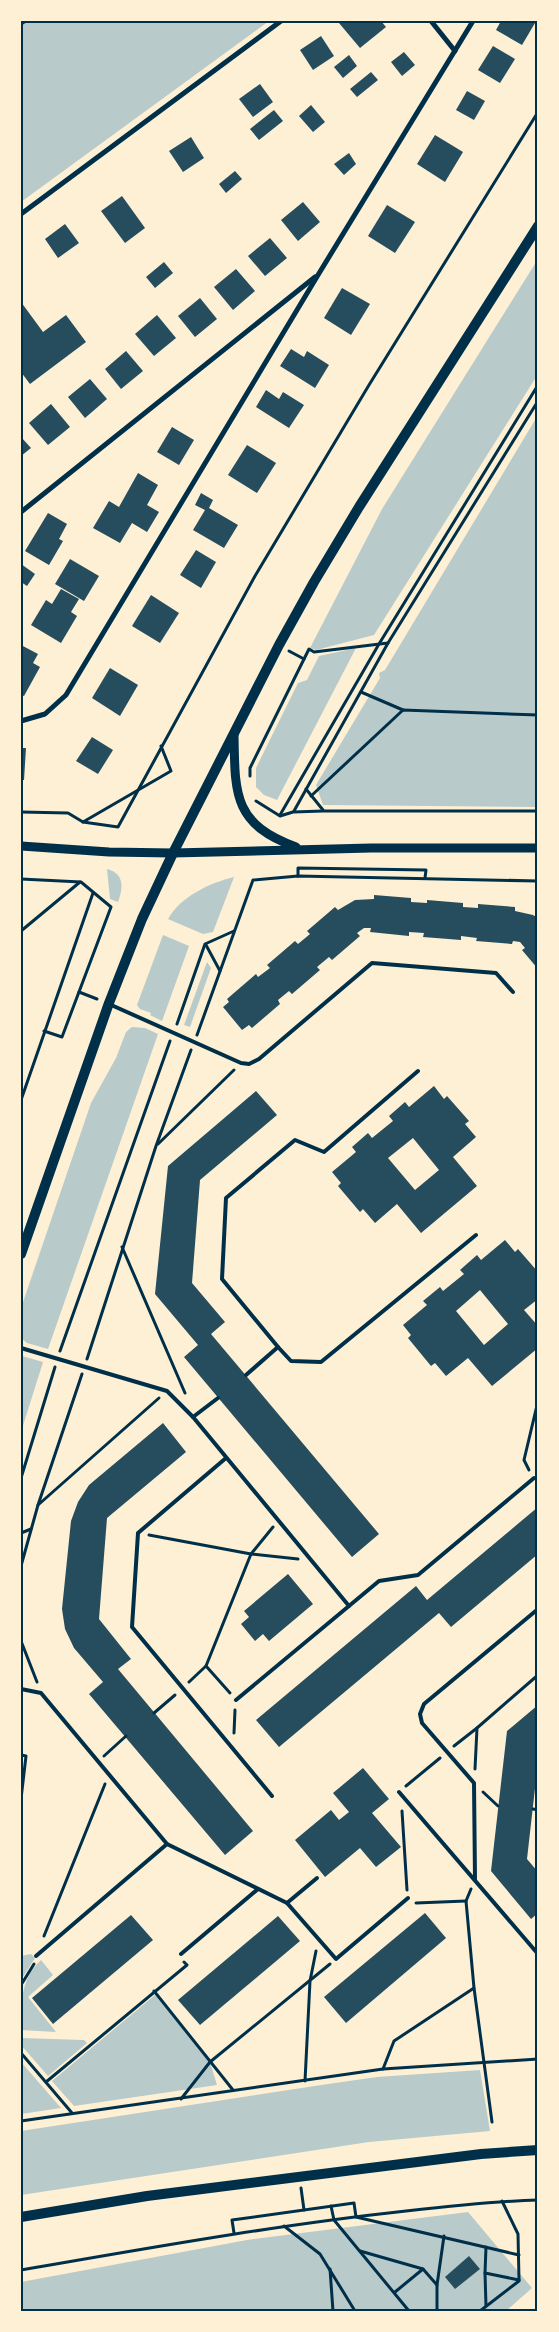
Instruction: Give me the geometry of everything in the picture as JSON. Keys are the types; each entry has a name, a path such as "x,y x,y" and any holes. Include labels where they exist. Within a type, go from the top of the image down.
{"main road":[{"path":"21,1254 108,1004 142,919 173,853 279,645 329,557 538,226"},
{"path":"21,2217 147,2196 481,2154 538,2150"}],"street":[{"path":"21,214 281,21"},
{"path":"431,21 455,50"},
{"path":"21,721 45,714 66,696 318,275 473,21"},
{"path":"21,512 318,275"},
{"path":"234,734 236,784 242,808 253,824 270,836 300,849"},
{"path":"21,846 109,852 173,853 300,849 538,848"}],"lane":[{"path":"108,1004 241,1063 249,1064 259,1059 372,963 496,973 513,992"},
{"path":"418,1071 324,1152 295,1140 226,1198 222,1279 291,1361 321,1362 476,1235"},
{"path":"246,1375 278,1347"},
{"path":"21,1348 167,1391 193,1417 349,1606"},
{"path":"193,1417 218,1398"},
{"path":"226,1458 138,1533 132,1627 272,1796"},
{"path":"236,1700 380,1581 418,1575 534,1478"},
{"path":"475,1879 474,1783 422,1723 420,1714 424,1704 538,1609"},
{"path":"21,1689 42,1693 167,1844 287,1903 336,1959 408,1898"},
{"path":"399,1792 538,1954"},
{"path":"36,1956 167,1844"},
{"path":"287,1903 317,1878"},
{"path":"182,1954 258,1889"}],"path":[{"path":"21,24 26,21"},
{"path":"21,812 68,813 82,822 118,827 260,568 369,385 538,112"},
{"path":"280,816 379,644 538,384"},
{"path":"293,812 388,643 538,401"},
{"path":"250,778 250,768 309,649 314,652 388,643"},
{"path":"361,692 403,710 538,715"},
{"path":"312,796 403,710"},
{"path":"82,822 171,771 161,746"},
{"path":"306,789 323,811"},
{"path":"254,795 257,803 280,816 293,812 323,811 538,811"},
{"path":"298,876 298,868 426,870 425,878"},
{"path":"21,1566 38,1505 156,1146 253,880 298,876 538,880"},
{"path":"21,879 81,882 111,906 62,1037 44,1031"},
{"path":"21,931 81,882"},
{"path":"21,1100 93,893"},
{"path":"21,1478 57,1359 205,944 234,930"},
{"path":"205,944 220,971"},
{"path":"79,992 108,1004"},
{"path":"156,1146 241,1063"},
{"path":"122,1247 187,1398 193,1417"},
{"path":"38,1505 167,1391"},
{"path":"534,1478 524,1460 538,1401"},
{"path":"206,1666 251,1554 278,1521"},
{"path":"21,1533 31,1529"},
{"path":"138,1533 251,1554 311,1561"},
{"path":"21,1641 42,1693"},
{"path":"498,1806 474,1783 477,1728 538,1675"},
{"path":"98,1761 126,1736"},
{"path":"21,1755 26,1756 21,1799"},
{"path":"21,1985 37,1957 109,1775"},
{"path":"532,1810 538,1810"},
{"path":"475,1879 466,1901 474,1988 492,2122"},
{"path":"408,1898 412,1903 466,1901"},
{"path":"305,2081 310,1981 318,1938"},
{"path":"46,2082 186,1964 180,1956 182,1954"},
{"path":"181,2099 210,2062 336,1959"},
{"path":"383,2069 394,2041 474,1988"},
{"path":"154,1991 234,2091"},
{"path":"21,2053 73,2114"},
{"path":"21,2121 383,2069 538,2059"},
{"path":"300,2178 304,2210"},
{"path":"21,2270 234,2233 356,2216 502,2201 538,2200"},
{"path":"502,2201 518,2234 519,2280"},
{"path":"234,2233 232,2220 354,2202 356,2216"},
{"path":"331,2206 334,2220 409,2311"},
{"path":"356,2216 519,2255"},
{"path":"284,2226 320,2254 355,2311"},
{"path":"437,2311 437,2285 444,2236"},
{"path":"486,2247 486,2306"},
{"path":"359,2251 423,2269 437,2285"},
{"path":"330,2269 333,2311"},
{"path":"394,2292 423,2269"},
{"path":"485,2273 519,2280"},
{"path":"480,2311 519,2280"}],"shaded area":[{"path":"21,21 269,21 21,202"},
{"path":"538,259 538,374 374,635 316,650 310,648 382,509"},
{"path":"538,415 538,807 323,805 316,785 380,678 379,673 385,670"},
{"path":"356,648 277,800 264,795 256,787 256,768 298,683 307,680 319,656"},
{"path":"107,869 113,871 120,878 121,892 118,902 110,899"},
{"path":"234,877 213,932 203,934 168,919 188,897 215,883"},
{"path":"163,935 189,946 162,1021 150,1015 151,1013 140,1009 137,1005"},
{"path":"207,962 211,968 190,1027 184,1025"},
{"path":"132,1027 145,1028 158,1034 48,1349 27,1343 21,1338 21,1308 91,1103 116,1058 126,1032"},
{"path":"21,1357 43,1362 21,1432"},
{"path":"31,1954 35,1958 21,1980 21,1956"},
{"path":"41,1960 53,1975 28,1997 56,2032 21,2030 25,1984 34,1967"},
{"path":"155,1995 210,2062 217,2085 74,2106 52,2081"},
{"path":"21,2038 84,2040 87,2043 48,2076 21,2045"},
{"path":"21,2062 61,2108 21,2114"},
{"path":"480,2070 490,2131 369,2142 21,2195 21,2131 377,2077"},
{"path":"468,2212 532,2288 506,2311 21,2311 21,2282 247,2240"}],"building":[{"path":"341,21 381,21 386,27 360,48 339,23"},
{"path":"501,21 531,21 535,23 522,45 496,30"},
{"path":"321,36 334,56 313,70 300,50"},
{"path":"493,46 515,59 500,83 478,70"},
{"path":"404,52 415,65 402,76 391,62"},
{"path":"349,55 357,66 343,78 334,67"},
{"path":"371,72 378,80 357,97 350,89"},
{"path":"260,84 273,102 253,117 239,99"},
{"path":"467,91 485,101 474,120 456,110"},
{"path":"311,105 325,122 313,132 299,116"},
{"path":"274,110 283,121 259,140 250,129"},
{"path":"435,135 463,152 445,182 417,164"},
{"path":"191,137 204,158 183,172 169,151"},
{"path":"349,153 356,164 344,175 334,164"},
{"path":"235,171 242,179 226,193 219,184"},
{"path":"122,196 145,228 125,243 101,211"},
{"path":"303,202 320,222 298,241 281,220"},
{"path":"387,205 415,222 395,253 368,236"},
{"path":"65,224 79,243 58,258 45,239"},
{"path":"270,238 287,258 265,276 248,256"},
{"path":"164,262 173,273 155,288 146,277"},
{"path":"236,269 255,291 233,310 214,287"},
{"path":"342,288 370,304 351,335 324,318"},
{"path":"200,298 217,319 195,337 178,316"},
{"path":"21,302 43,332 66,315 86,342 30,384 21,372"},
{"path":"157,315 176,338 154,356 135,334"},
{"path":"291,349 304,357 307,351 329,365 315,388 280,366"},
{"path":"126,351 143,371 121,389 105,369"},
{"path":"90,379 107,399 85,418 68,397"},
{"path":"266,390 279,399 283,392 304,405 289,428 256,407"},
{"path":"51,404 70,427 48,445 29,423"},
{"path":"172,427 194,440 179,465 157,452"},
{"path":"21,437 31,448 21,456"},
{"path":"247,445 276,463 257,493 228,475"},
{"path":"138,473 158,485 147,505 159,512 147,532 132,523 120,543 93,528 109,501 119,507"},
{"path":"201,493 213,500 209,508 238,525 224,548 193,530 205,510 195,505"},
{"path":"48,513 67,524 59,539 63,541 49,565 25,551"},
{"path":"196,550 216,562 201,588 180,575"},
{"path":"70,559 99,576 84,601 55,584"},
{"path":"21,564 35,574 27,586 21,582"},
{"path":"61,589 79,599 71,612 77,616 61,643 31,625 46,600 52,604"},
{"path":"151,595 179,613 160,643 132,626"},
{"path":"21,645 38,654 33,663 40,667 24,696 21,695"},
{"path":"110,668 138,685 120,716 92,698"},
{"path":"92,737 113,750 98,774 76,761"},
{"path":"21,748 26,748 24,780 21,780"},
{"path":"374,895 411,898 411,902 427,903 427,900 463,903 463,907 478,908 478,904 515,907 515,911 533,915 538,918 538,969 522,950 525,948 520,942 513,941 512,944 476,941 477,938 461,936 461,940 423,937 424,933 409,932 409,936 370,932 371,928 364,928 357,933 360,936 332,960 329,957 317,967 320,970 292,994 289,991 278,1000 280,1004 252,1028 249,1025 242,1030 223,1007 229,1002 227,999 256,974 258,977 270,968 267,965 295,941 298,944 310,934 307,931 335,907 338,910 355,900 374,899"},
{"path":"434,1086 444,1099 447,1096 469,1121 465,1124 476,1137 453,1157 477,1186 421,1233 397,1204 375,1223 363,1209 360,1212 338,1186 341,1183 332,1172 356,1152 352,1147 368,1133 372,1138 393,1121 389,1116 405,1102 409,1107","holes":["413,1138 439,1170 415,1190 388,1158"]},
{"path":"256,1091 277,1115 200,1180 192,1283 225,1322 211,1334 379,1534 352,1557 184,1357 198,1345 155,1294 168,1166"},
{"path":"505,1240 515,1252 518,1249 538,1272 538,1299 524,1310 538,1326 538,1348 492,1386 468,1358 446,1376 435,1363 431,1366 408,1338 411,1335 403,1325 427,1305 423,1301 440,1287 443,1291 464,1274 460,1270 477,1255 481,1260","holes":["480,1290 508,1324 484,1345 456,1311"]},
{"path":"163,1423 186,1452 107,1518 99,1619 131,1659 118,1669 253,1831 225,1855 89,1694 103,1682 74,1648 65,1629 62,1609 71,1521 78,1502 89,1485"},
{"path":"538,1507 538,1554 451,1627 439,1613 279,1747 256,1720 416,1586 427,1600"},
{"path":"288,1574 313,1604 269,1641 263,1634 255,1641 241,1624 249,1617 244,1611"},
{"path":"538,1705 538,1762 527,1859 538,1872 538,1913 531,1919 491,1871 507,1731"},
{"path":"363,1768 389,1799 372,1813 401,1847 376,1867 360,1848 325,1877 295,1840 331,1810 339,1820 349,1812 333,1793"},
{"path":"425,1913 446,1938 346,2023 324,1997"},
{"path":"131,1915 153,1940 53,2024 32,1998"},
{"path":"278,1916 300,1941 200,2025 178,2000"},
{"path":"469,2256 480,2269 455,2289 445,2277"}]}
